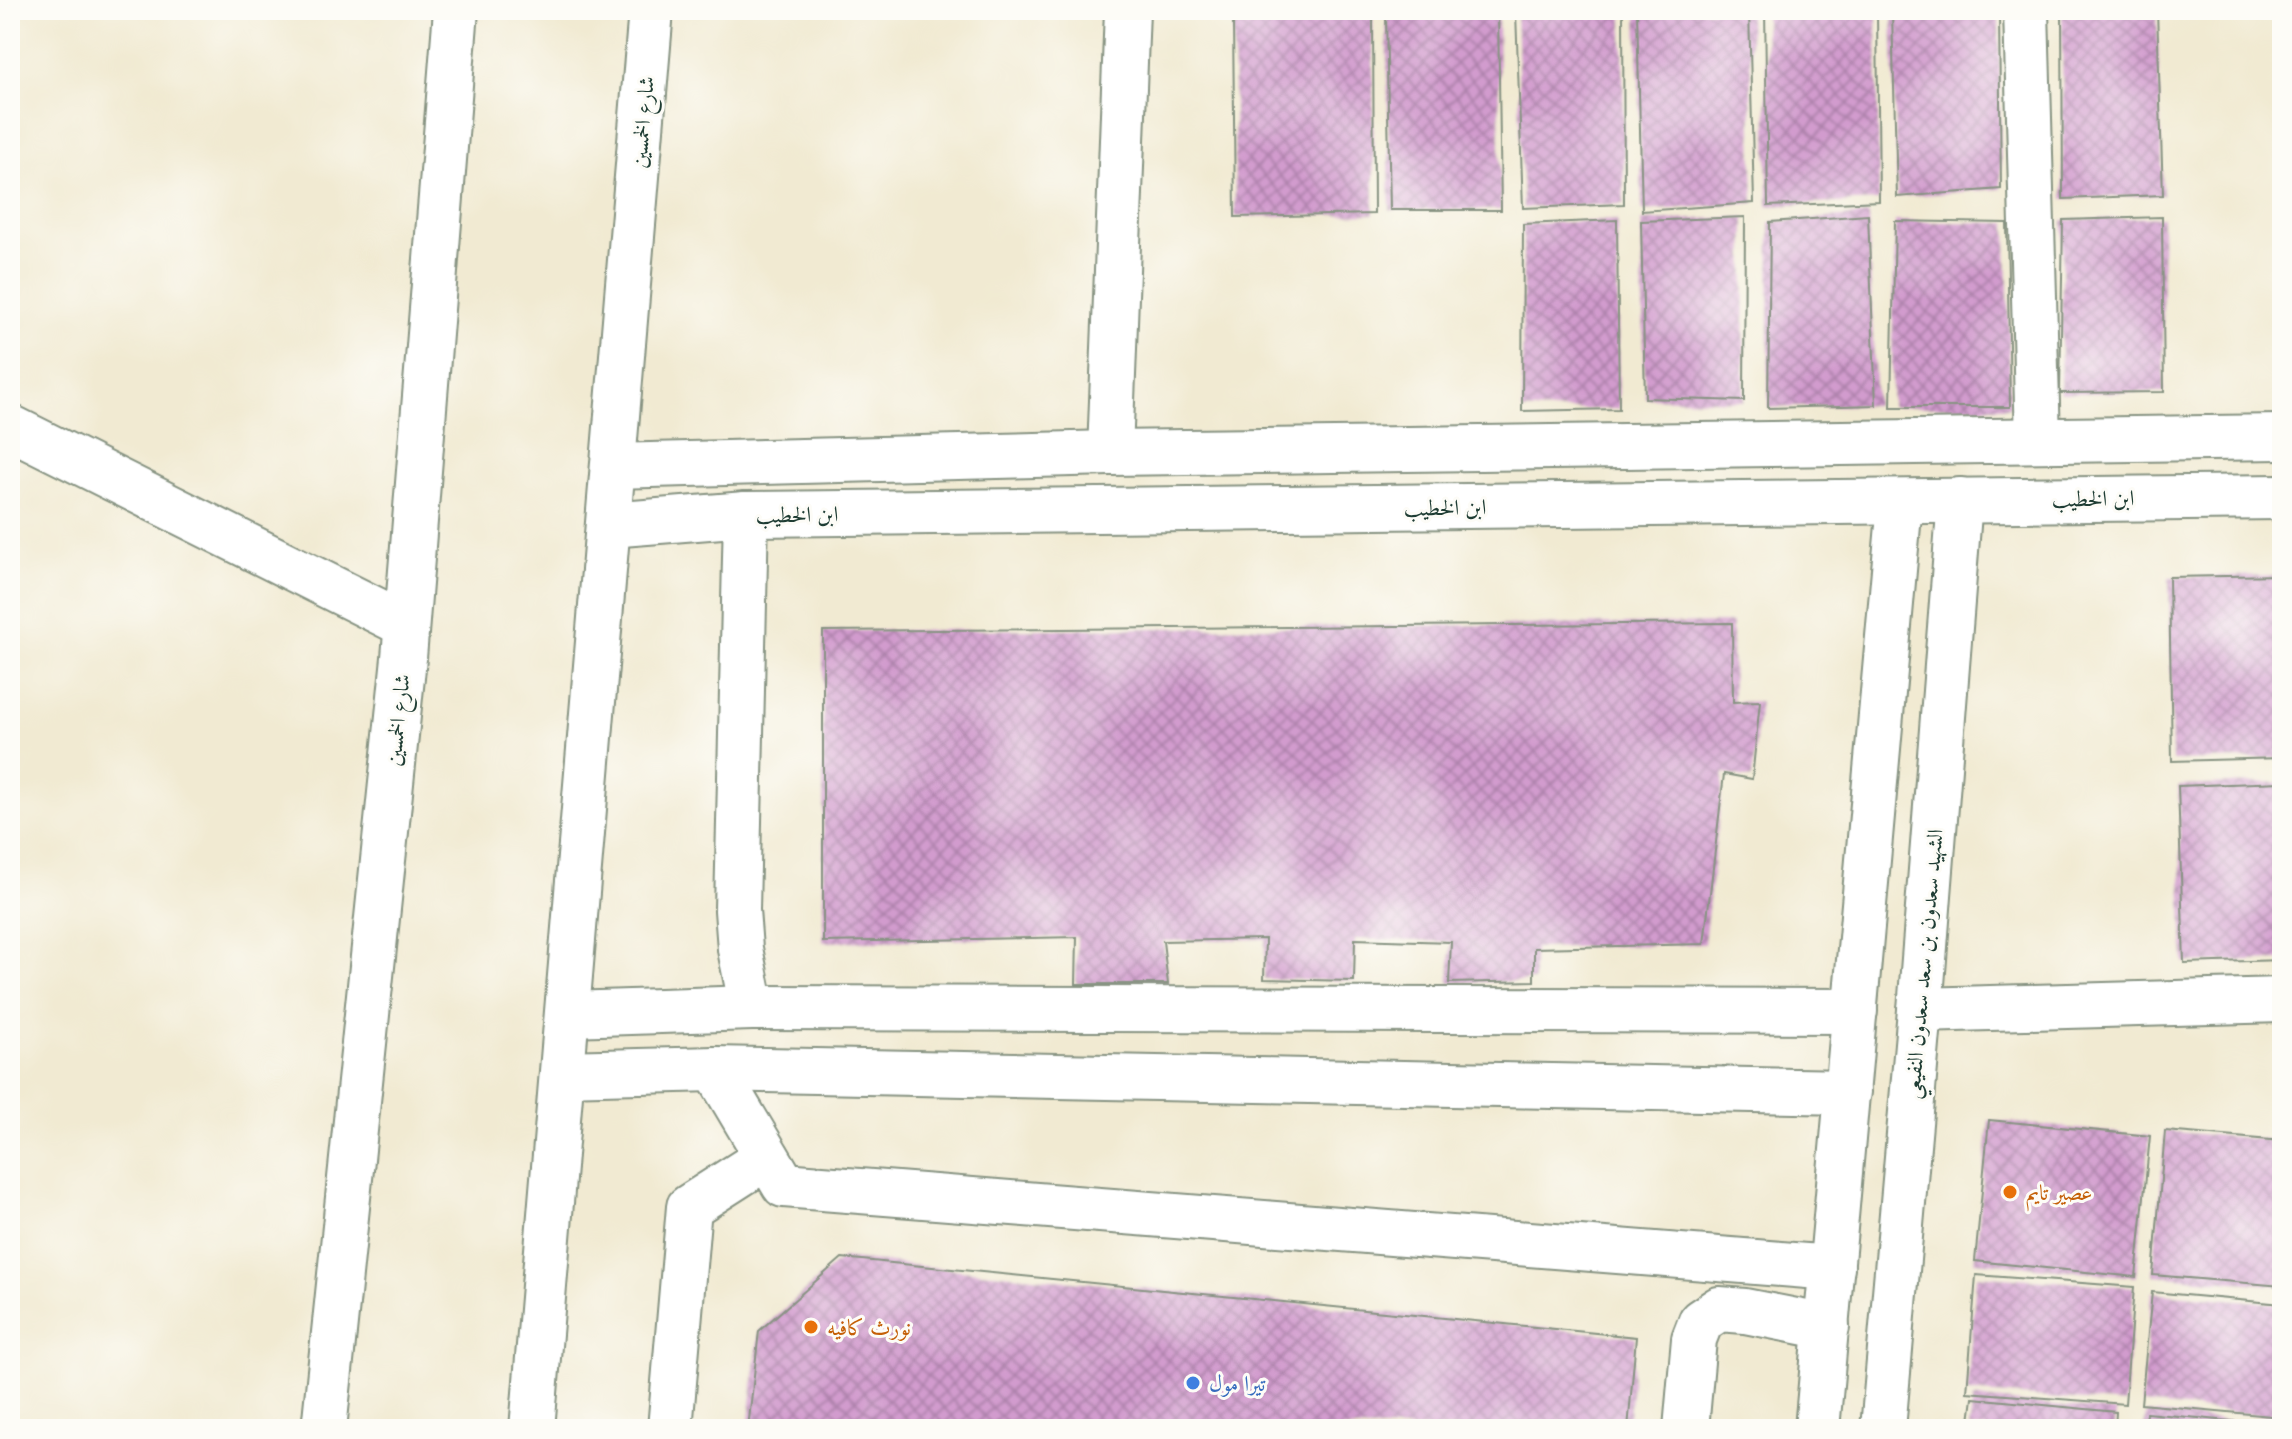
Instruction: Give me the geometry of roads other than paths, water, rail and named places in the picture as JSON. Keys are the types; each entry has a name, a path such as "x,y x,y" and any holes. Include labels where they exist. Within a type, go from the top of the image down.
{"street":[{"name":"شارع الخمسين","path":"324,1429 406,625 456,10"},
{"name":"شارع الخمسين","path":"532,1429 651,10"},
{"path":"1110,453 1127,10"},
{"path":"2026,10 2038,440"},
{"path":"10,427 406,625"},
{"path":"613,466 1110,453 2282,437"},
{"name":"ابن الخطيب","path":"609,525 746,514 2282,497"},
{"name":"الشهيد سعدون بن سعد سعدون النفيعي","path":"1883,1429 1960,500"},
{"path":"1817,1429 1900,503"},
{"path":"746,514 737,910 740,949 752,1008"},
{"path":"1920,1010 2282,1000"},
{"path":"569,1014 752,1008 1855,1011"},
{"path":"563,1073 715,1069 1848,1092"},
{"path":"715,1069 784,1185 1832,1268"},
{"path":"670,1429 689,1207 767,1157"},
{"path":"1686,1429 1694,1339 1701,1321 1719,1309 1827,1327"}],"place":[{"name":"عصير تايم","path":"2010,1192"},
{"name":"نورث كافيه","path":"811,1327"},
{"name":"تيرا مول","path":"1193,1383"}]}
